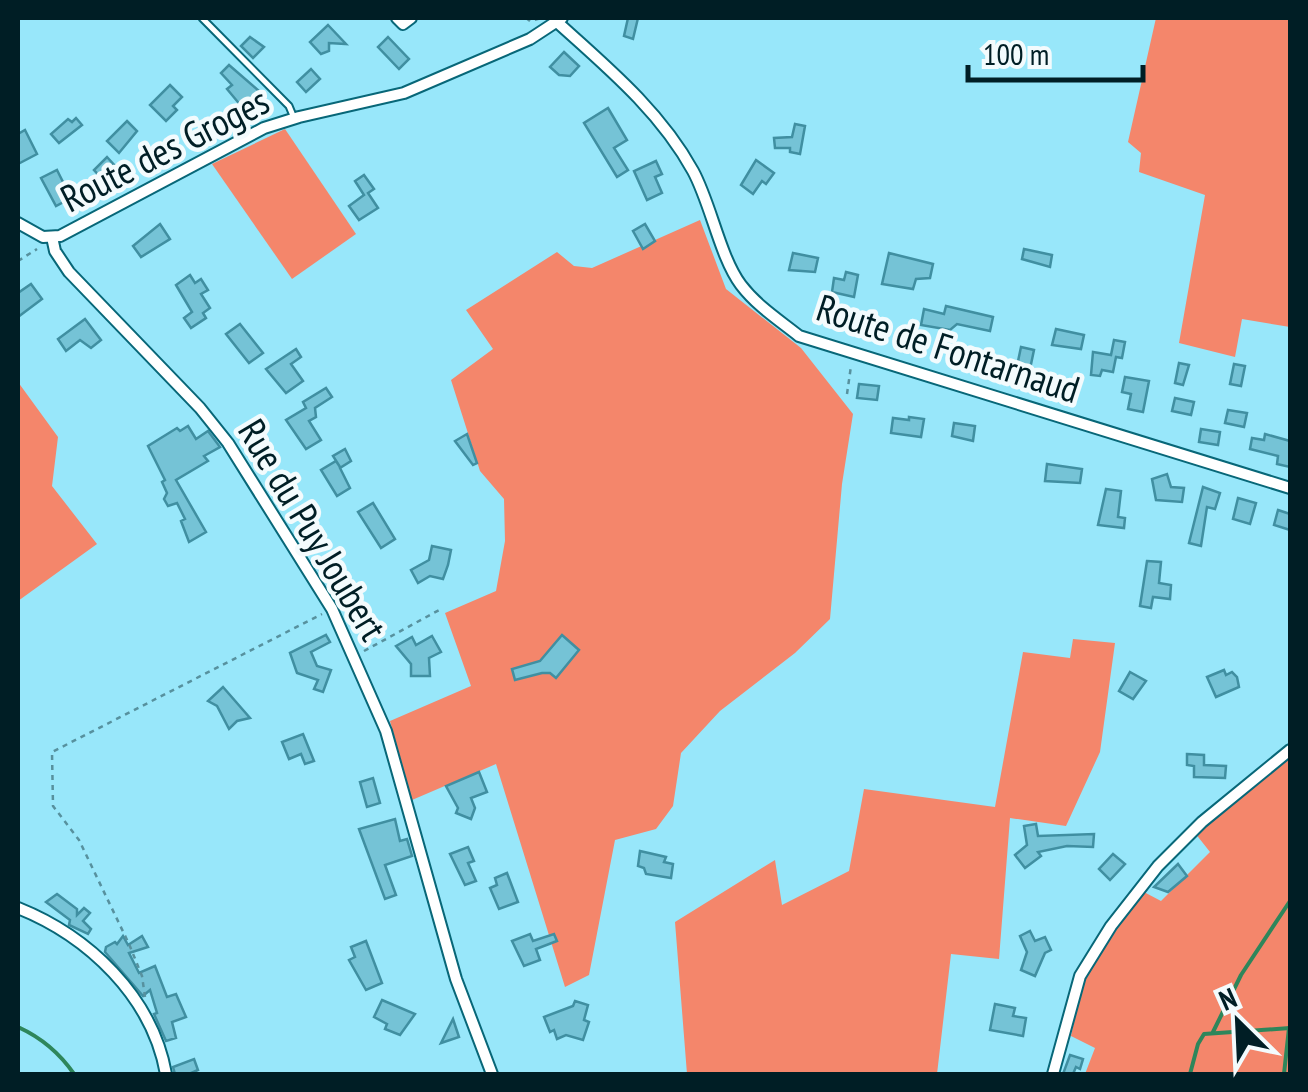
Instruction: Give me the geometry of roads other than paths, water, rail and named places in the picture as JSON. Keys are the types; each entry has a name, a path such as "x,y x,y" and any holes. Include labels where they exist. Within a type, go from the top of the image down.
{"street":[{"path":"397,18 403,24 411,18"},
{"name":"Route des Groges","path":"18,223 52,237 67,233 264,128 404,93 530,38 559,20"},
{"name":"Route de Fontarnaud","path":"559,20 635,93 676,144 706,201 738,282 757,304 800,336 1290,488"},
{"name":"Rue du Puy Joubert","path":"52,237 55,252 69,272 200,408 228,444 332,609 386,730 456,979 492,1074"},
{"path":"1053,1074 1080,976 1111,926 1158,866 1191,833 1290,750"},
{"path":"18,908 69,932 120,980 147,1019 166,1074"}],"lane":[{"path":"202,18 289,106 294,118"}],"waterway":[{"path":"1213,1032 1241,975 1290,901"},
{"path":"18,1027 49,1046 74,1074"},
{"path":"1284,1074 1289,1028"},
{"path":"1190,1074 1204,1034 1290,1028"}]}
